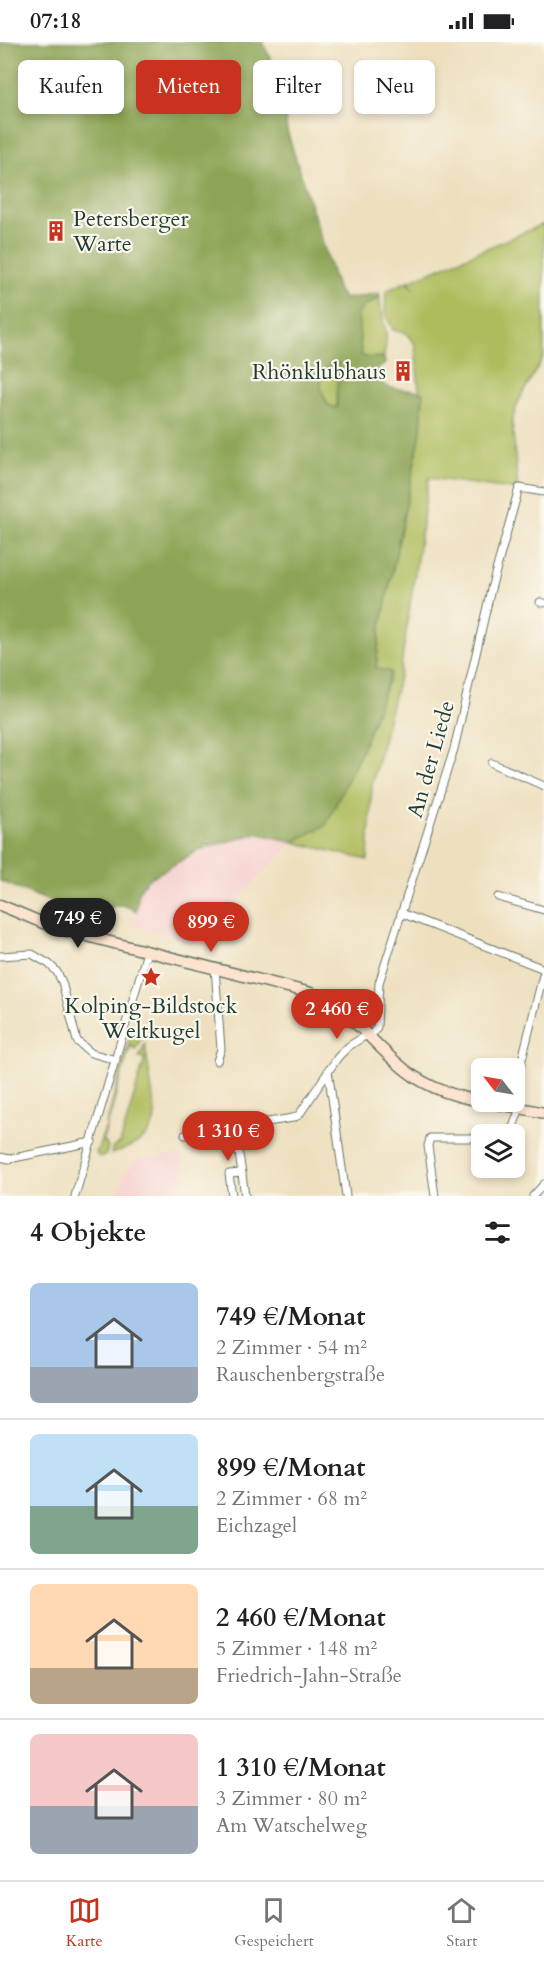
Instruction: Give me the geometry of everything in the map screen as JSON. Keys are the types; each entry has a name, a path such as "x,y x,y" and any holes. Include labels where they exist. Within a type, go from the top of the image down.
{"main road":[{"path":"0,905 55,928 318,996 337,1007 405,1070 437,1089 471,1100"},
{"path":"525,1108 544,1113"}],"street":[{"name":"An der Liede","path":"369,1035 377,1027 379,983 454,749 491,589 519,488 544,492"},
{"path":"492,763 544,786"},
{"path":"498,897 544,910"},
{"path":"401,913 544,970 522,1058"},
{"path":"75,1196 147,952"},
{"path":"0,956 32,954 49,964 57,972 62,982 77,1041 91,1053 116,1060"},
{"path":"215,968 221,1049 217,1061"},
{"path":"185,1135 226,1130 235,1125 293,1118 303,1111 328,1070 344,1051 369,1035"},
{"path":"328,1070 346,1196"},
{"path":"235,1125 245,1196"},
{"path":"435,1196 428,1146 430,1138 471,1138"},
{"path":"0,1157 9,1158 92,1142"},
{"path":"232,1196 230,1174 242,1173"},
{"path":"533,1196 544,1184"}],"shaded area":[{"path":"257,833 293,842 195,944 134,925 139,891 147,880 199,850"},
{"path":"181,1154 187,1196 117,1196 123,1177 132,1164 139,1159"}],"green space":[{"path":"0,42 262,42 271,60 253,60 253,114 285,114 287,131 338,291 345,299 379,293 380,297 363,307 358,314 361,355 369,358 384,357 385,364 378,369 378,377 387,387 423,393 421,432 380,631 376,668 391,672 363,747 326,825 293,842 257,833 199,850 147,880 139,891 136,911 120,905 106,910 97,918 88,917 0,881","holes":["338,363 337,408 328,405 321,389 321,375 328,367"]},
{"path":"544,224 544,356 518,402 512,421 518,490 429,478 400,673 372,784 368,860 293,842 326,824 363,747 391,673 376,668 380,631 421,432 423,394 419,391 415,344 405,332 393,330 385,314 386,291 408,281 414,289 409,281"},
{"path":"380,297 386,335 384,357 369,358 361,355 358,314 363,307"},
{"path":"338,363 337,408 328,405 321,389 321,375 328,367"},
{"path":"134,1030 141,1032 142,1037 135,1050 132,1045 128,1053 103,1139 108,1147 106,1155 99,1157 96,1153 106,1127 131,1033"},
{"path":"145,1044 155,1112 152,1129 141,1140 111,1154 113,1147 120,1144 145,1058 139,1058"}],"place":[{"name":"Petersberger Warte","path":"56,231"},
{"name":"Rhönklubhaus","path":"403,371"},
{"name":"Kolping-Bildstock Weltkugel","path":"151,977"}]}
